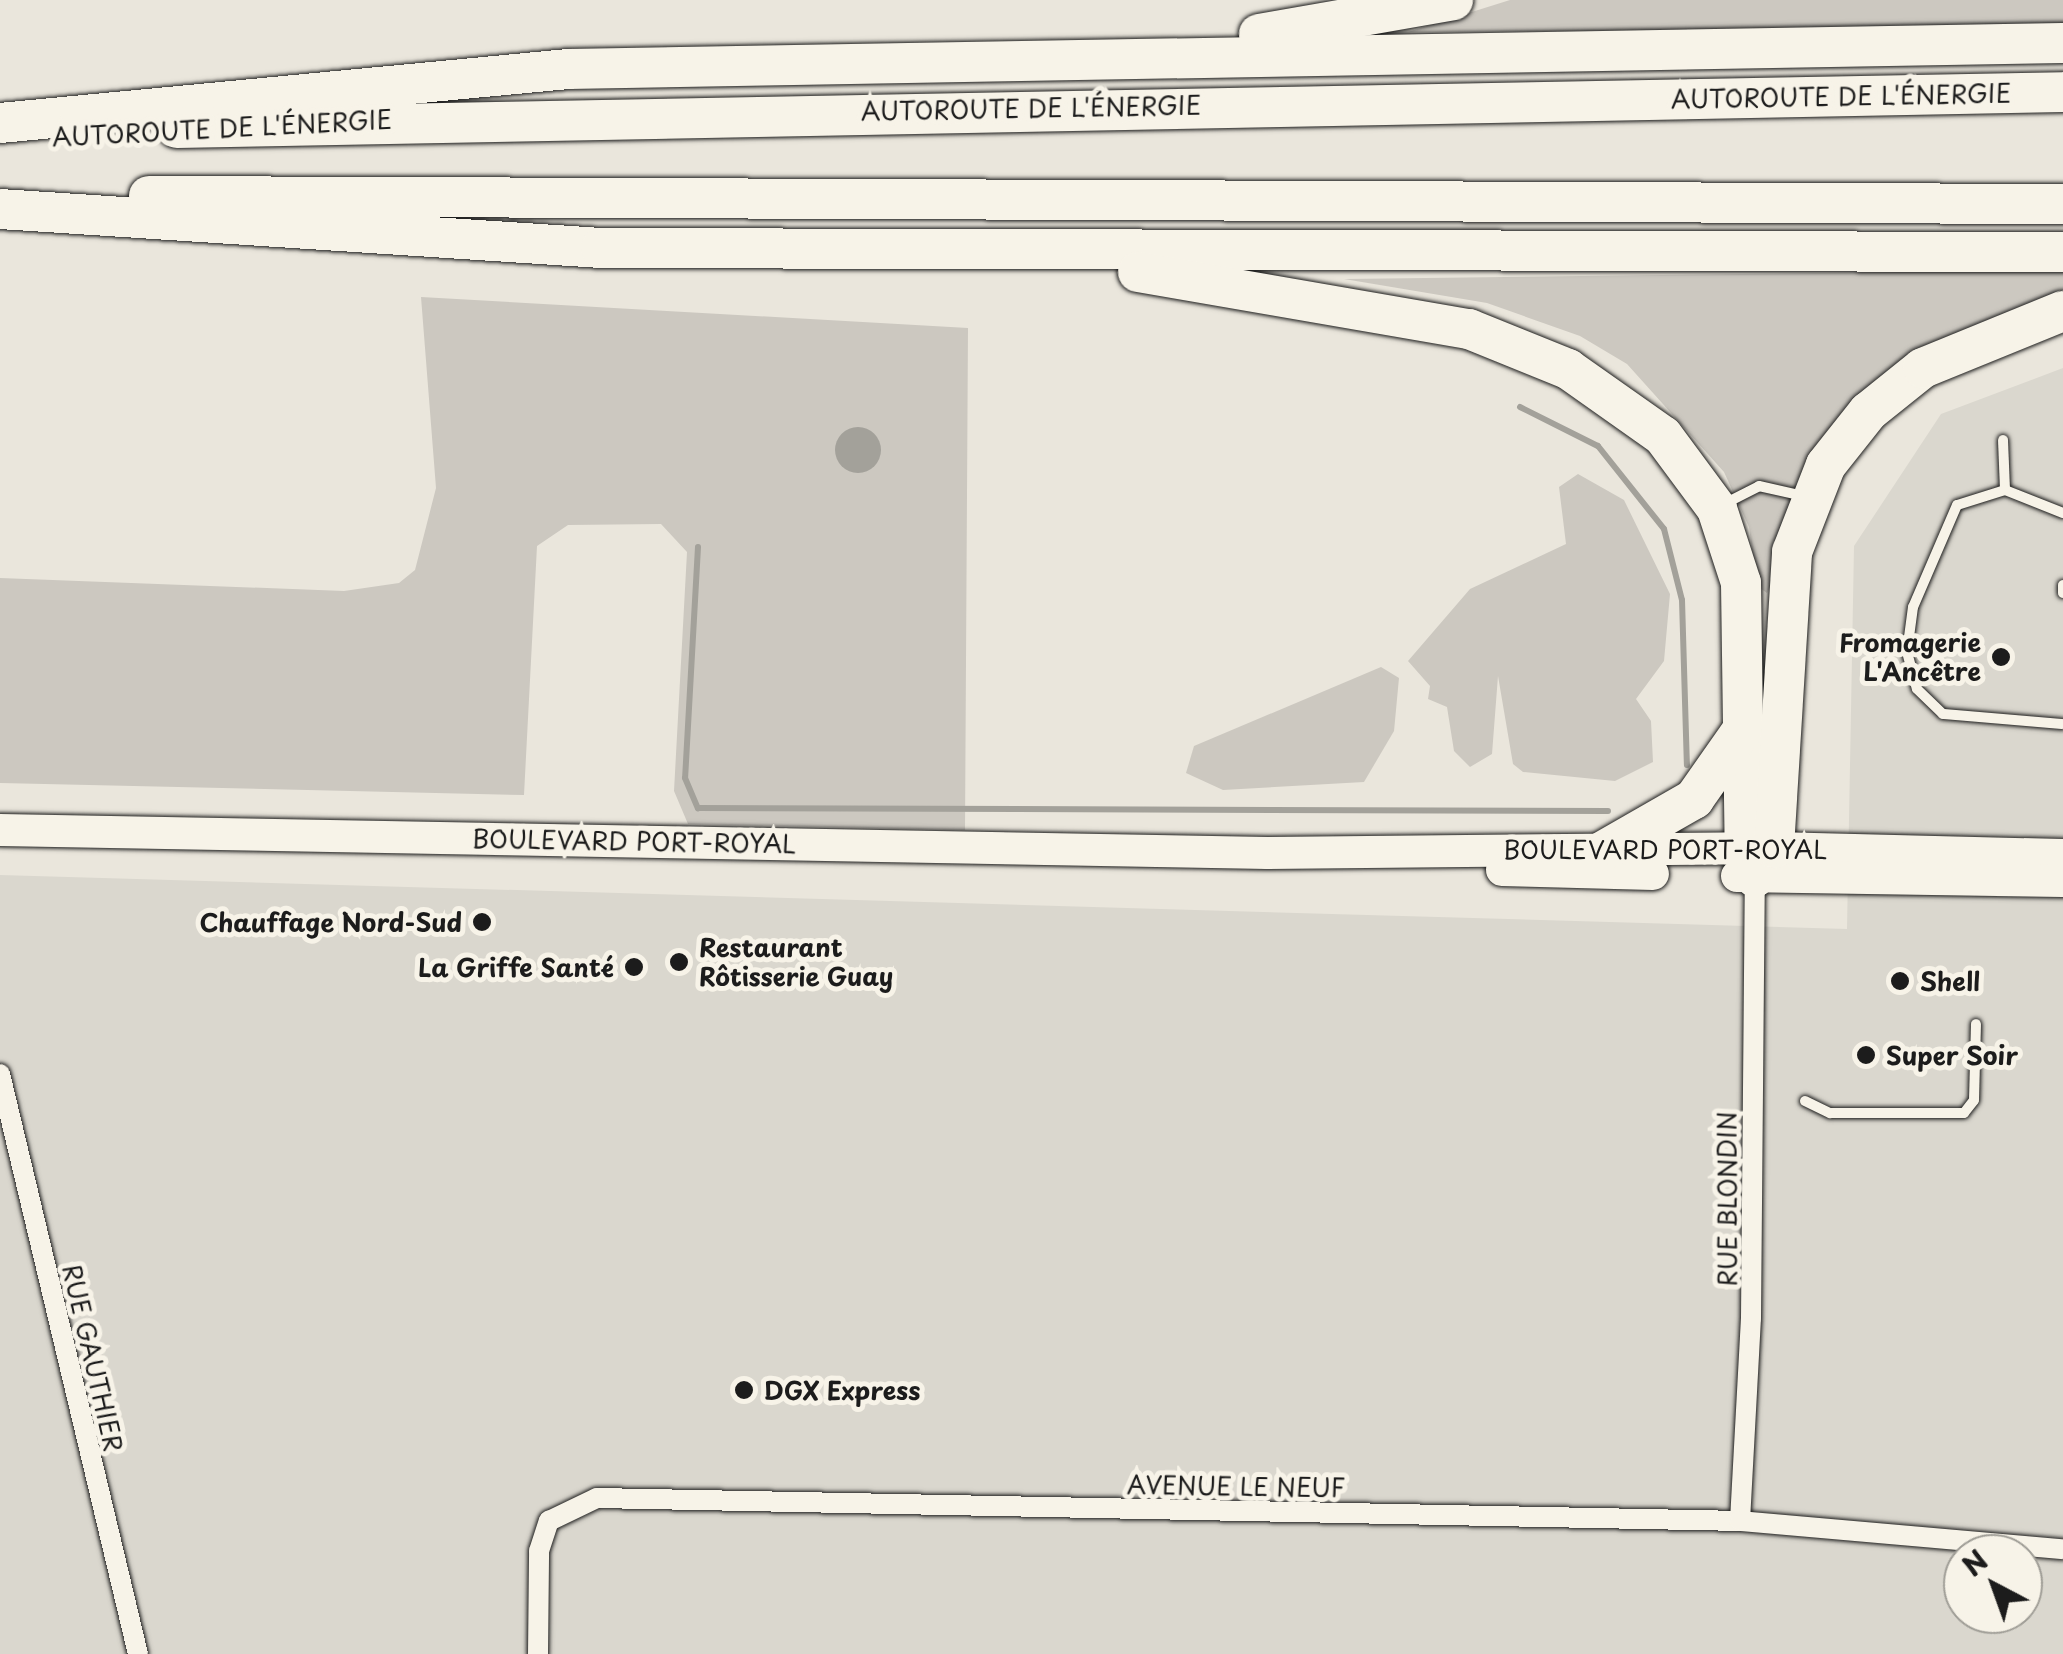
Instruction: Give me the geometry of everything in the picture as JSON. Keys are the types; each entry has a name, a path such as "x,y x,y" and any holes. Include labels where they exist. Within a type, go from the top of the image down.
{"highway":[{"path":"1107,58 1452,0"},
{"path":"0,123 479,74 1107,58 2063,43"},
{"name":"AUTOROUTE DE L'ÉNERGIE","path":"0,138 383,120 2063,92"},
{"path":"0,196 2063,204"},
{"path":"0,209 540,246 1026,252 2063,252"},
{"path":"1026,252 1375,308 1494,337 1634,410 1685,459 1716,510 1744,596 1746,725 1758,860"},
{"path":"1758,860 1787,586 1808,498 1845,438 1894,388 1970,342 2063,310"},
{"path":"1603,851 1685,808 1746,725"}],"main road":[{"name":"BOULEVARD PORT-ROYAL","path":"0,830 1758,860 2063,856"},
{"name":"BOULEVARD PORT-ROYAL","path":"1268,853 1603,851 2063,880"}],"street":[{"name":"RUE BLONDIN","path":"1740,1521 1752,1318 1758,860"},
{"name":"RUE GAUTHIER","path":"0,1074 138,1654"},
{"name":"AVENUE LE NEUF","path":"538,1654 539,1551 548,1522 597,1498 1740,1521 2063,1549"}],"lane":[{"path":"2003,440 2006,490"},
{"path":"1716,510 1760,486 1808,498"},
{"path":"2063,513 2006,490 1973,495 1948,517 1912,607 1908,662 1921,696 1943,714 2063,724"},
{"path":"2063,585 2063,593"},
{"path":"1805,1101 1830,1113 1964,1113 1974,1100 1976,1024"}],"shaded area":[{"path":"1510,0 2063,0 2063,28 1408,32"},
{"path":"2063,270 2063,297 1873,392 1767,593 1757,586 1749,527 1724,472 1627,364 1580,336 1487,303 1344,279"},
{"path":"421,297 968,328 965,830 688,824 674,791 687,552 661,524 568,525 537,546 524,795 0,783 0,578 344,591 399,583 415,570 436,488"},
{"path":"2063,368 2063,1654 0,1654 0,875 1847,929 1854,546 1941,414"},
{"path":"858,427 874,434 881,450 874,466 858,473 842,466 835,450 842,434"},
{"path":"1578,474 1624,500 1670,594 1664,661 1636,699 1651,721 1653,762 1615,781 1523,772 1513,764 1498,676 1492,754 1470,767 1454,751 1447,707 1428,699 1430,686 1408,661 1470,589 1566,544 1559,487"},
{"path":"1381,667 1399,678 1394,731 1364,782 1223,790 1186,773 1194,746"}],"waterway":[{"path":"1520,407 1598,446 1664,529 1682,600 1687,765"},
{"path":"698,547 685,778 698,808 1608,811"}],"place":[{"name":"Fromagerie L'Ancêtre","path":"2001,657"},
{"name":"Chauffage Nord-Sud","path":"482,922"},
{"name":"Restaurant Rôtisserie Guay","path":"679,962"},
{"name":"La Griffe Santé","path":"634,967"},
{"name":"Shell","path":"1900,981"},
{"name":"Super Soir","path":"1866,1055"},
{"name":"DGX Express","path":"744,1390"}]}
